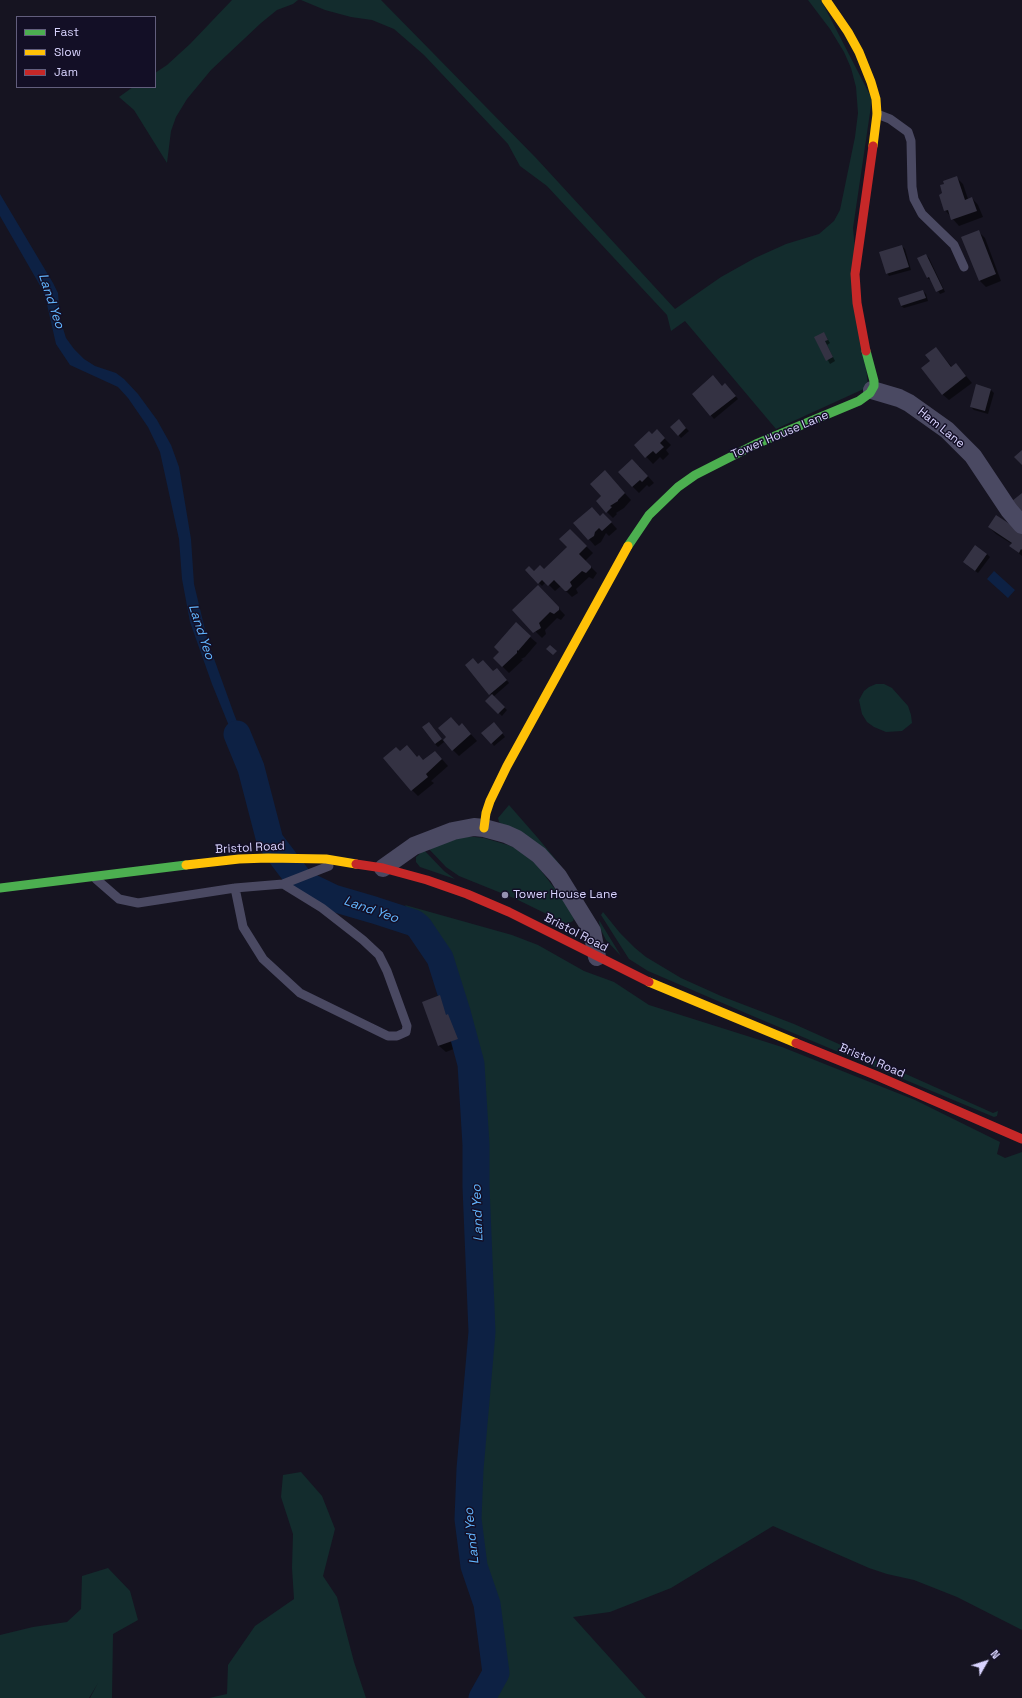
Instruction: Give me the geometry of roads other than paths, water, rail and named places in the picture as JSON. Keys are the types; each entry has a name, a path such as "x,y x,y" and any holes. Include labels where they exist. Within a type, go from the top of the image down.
{"main road":[{"path":"826,0 848,32 859,52 876,99 877,114 855,274 857,304 864,342 874,381 872,390"},
{"name":"Tower House Lane","path":"484,828 486,813 490,801 507,766 622,555 637,531 654,510 678,487 724,459 859,401 866,397 872,390"},
{"name":"Bristol Road","path":"0,888 239,859 326,859 383,868 427,880 467,894 509,912 660,988 875,1075 1022,1139"}],"street":[{"name":"Ham Lane","path":"872,390 909,402 947,430 973,456 1009,510 1022,525"},
{"path":"383,868 405,852 424,841 463,828 495,829 517,839 540,855 547,863 568,890 589,924 594,938 597,957"}],"lane":[{"path":"877,114 890,118 908,132 911,141 912,187 914,199 922,214 954,245 964,267"},
{"path":"93,877 119,899 138,903 235,888 283,884 340,861"},
{"path":"235,888 243,927 263,959 300,993 388,1036 397,1036 406,1032 407,1026 387,971 379,955 364,940 322,908 283,884"}],"water":[{"path":"0,194 58,293 60,319 66,338 84,359 95,366 116,373 124,379 138,394 157,420 171,445 179,467 191,539 194,584 208,642 255,767 243,769 238,748 212,684 190,622 182,579 179,539 160,452 148,427 128,398 118,387 70,365 56,344 42,289 0,216"},
{"path":"994,571 1015,590 1008,598 987,579"}],"waterway":[{"name":"Land Yeo","path":"237,734 251,768 270,841 302,883 333,898 414,923 419,927 440,958 471,1064 476,1145 476,1187 482,1332 470,1469 468,1519 474,1566 487,1604 496,1673 482,1698"}],"place":[{"name":"Tower House Lane","path":"505,895"}]}
